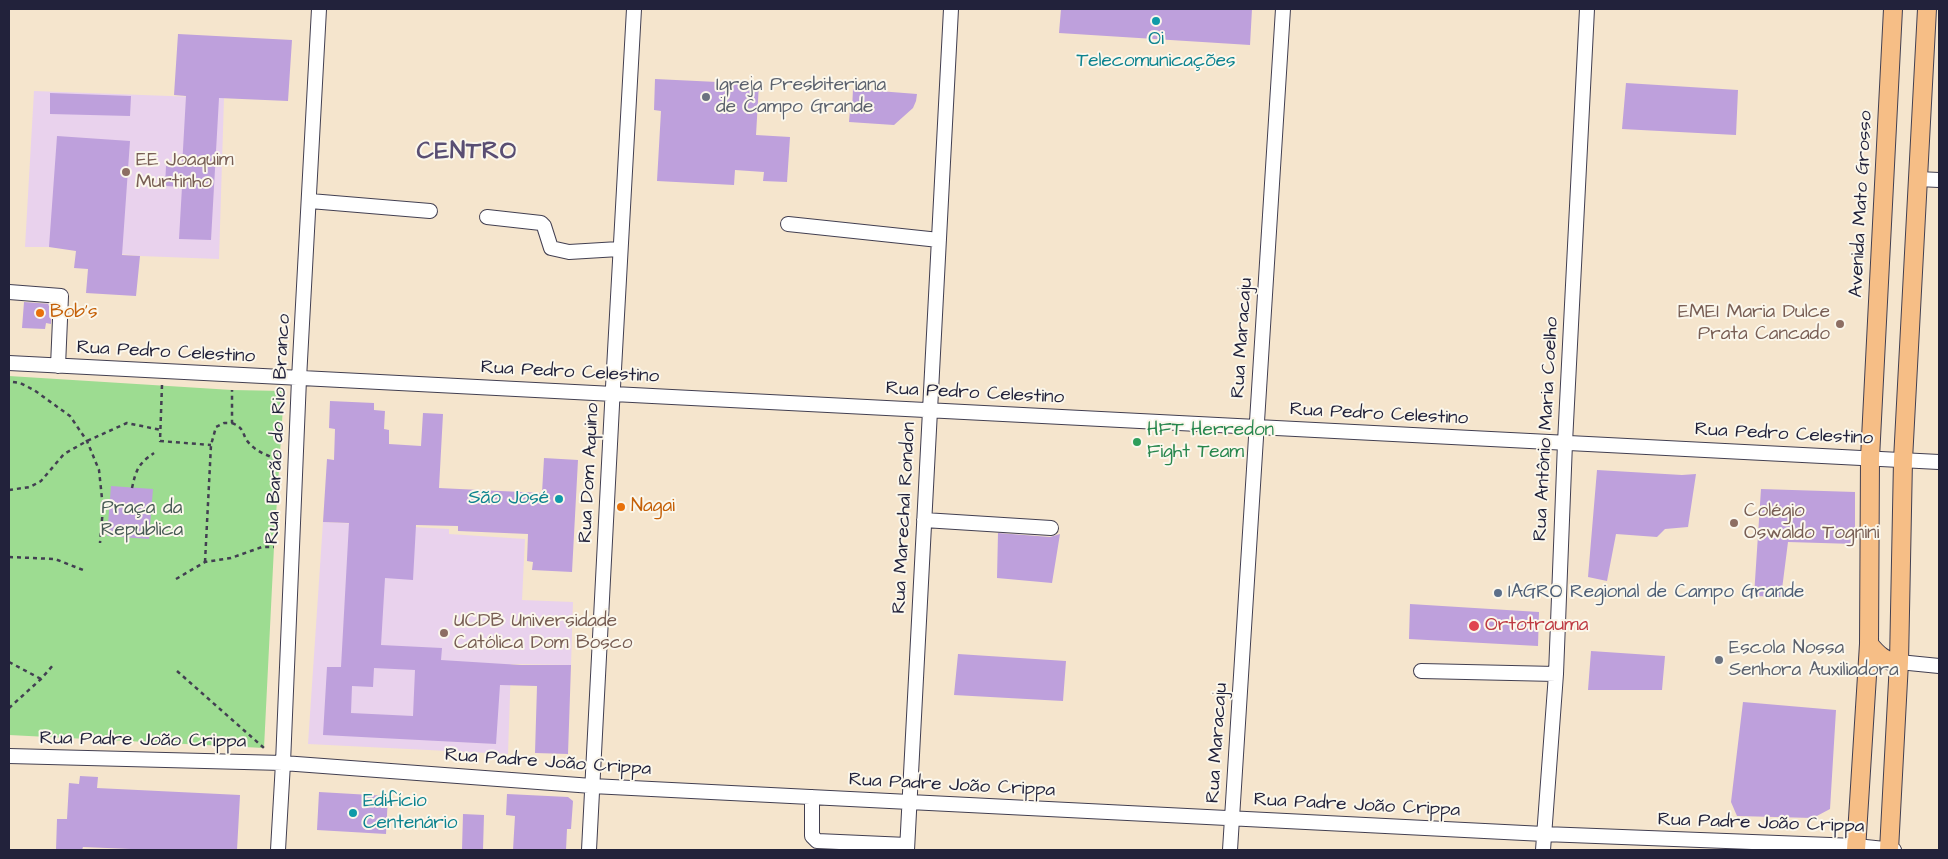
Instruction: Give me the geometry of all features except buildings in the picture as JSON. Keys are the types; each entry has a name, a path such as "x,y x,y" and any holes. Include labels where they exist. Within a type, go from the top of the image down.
{"main road":[{"name":"Avenida Mato Grosso","path":"1856,848 1869,644 1870,458 1893,9"},
{"path":"1889,850 1899,662 1903,460 1927,9"},
{"path":"1869,644 1885,660 1899,662"}],"street":[{"name":"Rua Barão do Rio Branco","path":"278,850 299,379 319,9"},
{"name":"Rua Dom Aquino","path":"589,850 619,249 634,9"},
{"name":"Rua Marechal Rondon","path":"907,847 951,9"},
{"name":"Rua Maracaju","path":"1230,850 1283,9"},
{"name":"Rua Antônio Maria Coelho","path":"1543,850 1556,674 1565,443 1587,9"},
{"path":"1918,179 1939,180"},
{"path":"310,201 430,212"},
{"path":"487,217 541,223 544,226 551,248 561,251 619,249"},
{"path":"788,224 939,240"},
{"path":"9,292 61,296 58,366"},
{"name":"Rua Pedro Celestino","path":"9,363 1939,462"},
{"path":"924,520 1051,528"},
{"path":"1899,662 1939,666"},
{"path":"1421,671 1556,674"},
{"name":"Rua Padre João Crippa","path":"9,756 283,763 592,786 1894,850"},
{"path":"812,797 812,836 817,841 907,847"}],"path":[{"path":"13,382 20,383 34,390 70,416 87,441 98,470 103,508 100,543"},
{"path":"162,385 160,440 211,445"},
{"path":"232,390 232,423"},
{"path":"9,490 30,487 41,481 64,454 87,441 127,423 161,430"},
{"path":"205,562 211,445 216,427 232,423 240,426 247,442 254,449 279,460"},
{"path":"132,488 135,473 141,462 154,453"},
{"path":"176,579 205,562 231,558 262,547 274,547"},
{"path":"9,557 55,559 83,570"},
{"path":"9,662 40,680"},
{"path":"9,708 40,680 54,664"},
{"path":"177,671 264,748"}],"shaded area":[{"name":"EE Joaquim Murtinho","path":"34,91 224,98 219,259 140,256 49,247 25,247"},
{"name":"UCDB Universidade Católica Dom Bosco","path":"323,522 449,529 449,534 525,539 522,600 573,602 571,665 511,664 508,754 308,744"}],"green space":[{"name":"Praça da Republica","path":"9,376 232,390 284,391 264,748 9,735"}],"place":[{"name":"Oi Telecomunicações","path":"1156,21"},
{"name":"Igreja Presbiteriana de Campo Grande","path":"706,97"},
{"name":"EE Joaquim Murtinho","path":"126,172"},
{"name":"Bob's","path":"40,313"},
{"name":"EMEI Maria Dulce Prata Cancado","path":"1840,324"},
{"name":"HFT Herredon Fight Team","path":"1137,442"},
{"name":"São José","path":"559,499"},
{"name":"Nagai","path":"621,507"},
{"name":"Colégio Oswaldo Tognini","path":"1734,523"},
{"name":"IAGRO Regional de Campo Grande","path":"1498,593"},
{"name":"Ortotrauma","path":"1474,626"},
{"name":"UCDB Universidade Católica Dom Bosco","path":"444,633"},
{"name":"Escola Nossa Senhora Auxiliadora","path":"1719,660"},
{"name":"Edifício Centenário","path":"353,813"}],"district":[{"name":"CENTRO","path":"467,153"}]}
